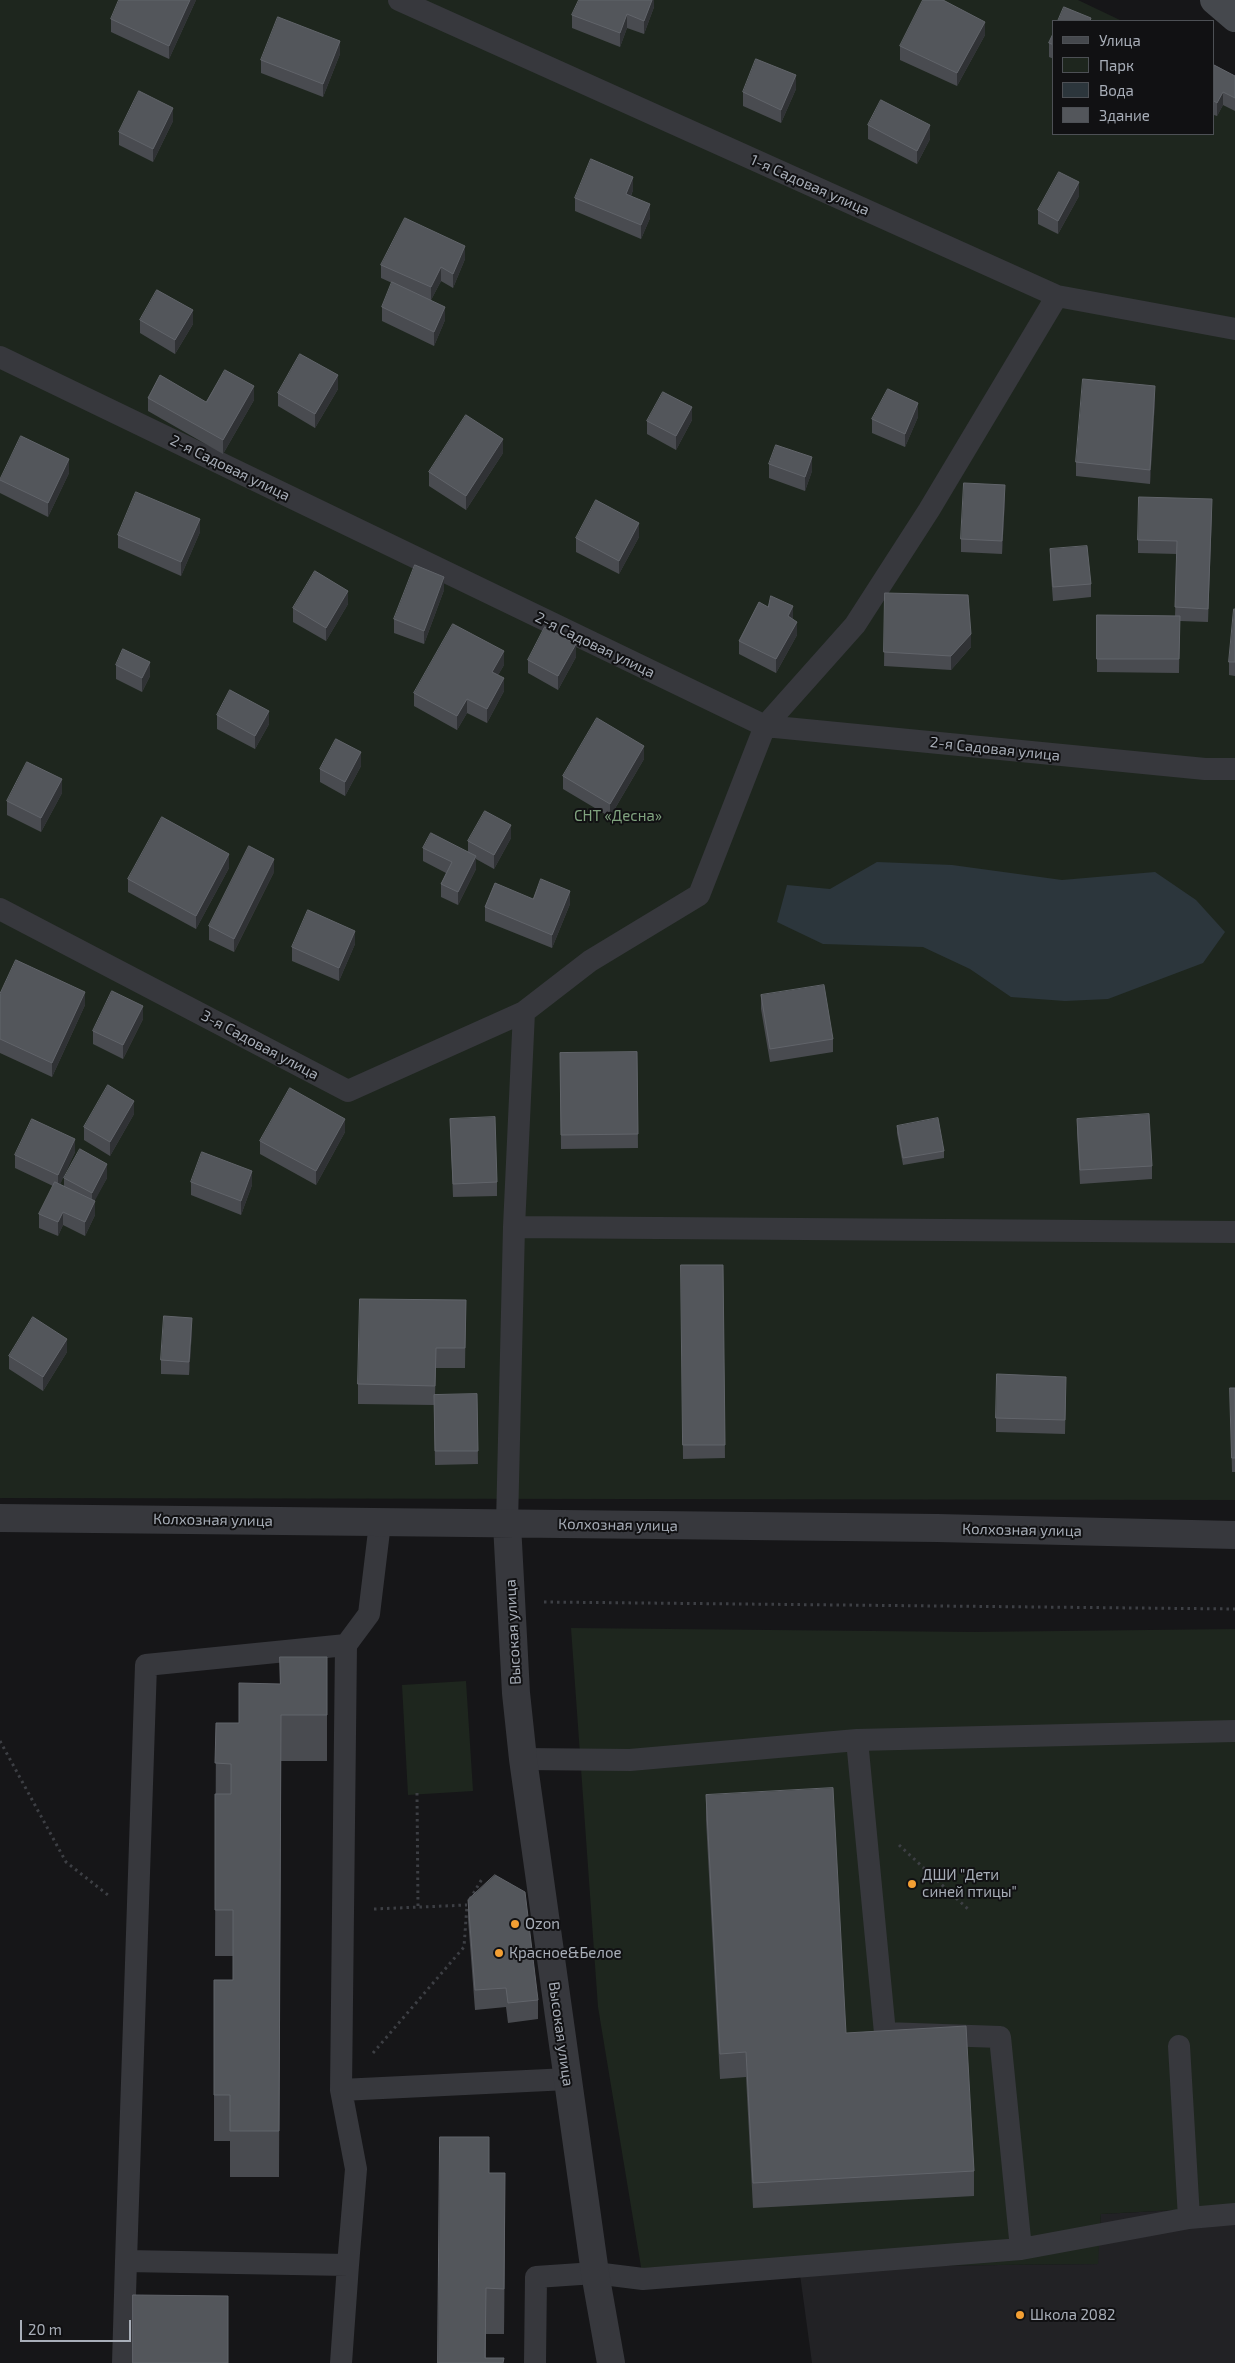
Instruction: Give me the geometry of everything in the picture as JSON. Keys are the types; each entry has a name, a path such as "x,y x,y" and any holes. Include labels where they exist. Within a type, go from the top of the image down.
{"street":[{"path":"1214,0 1235,18"},
{"name":"Колхозная улица","path":"0,1518 937,1528 1235,1536"},
{"name":"Высокая улица","path":"507,1524 516,1693 523,1759 595,2273 610,2363"}],"lane":[{"name":"1-я Садовая улица","path":"399,0 1057,296 1235,329"},
{"path":"507,1524 514,1227 524,1012 590,961 700,895 765,726 855,625 929,510 1057,296"},
{"name":"2-я Садовая улица","path":"0,357 765,726 1195,768 1235,769"},
{"name":"3-я Садовая улица","path":"0,909 348,1091 524,1012"},
{"path":"514,1227 1235,1232"},
{"path":"341,2363 356,2169 341,2090 346,1645 369,1614 380,1523"},
{"path":"123,2363 146,1665 346,1645"},
{"path":"523,1759 630,1760 857,1740 1235,1731"},
{"path":"857,1740 885,2033 1000,2036 1021,2249"},
{"path":"1179,2046 1189,2218"},
{"path":"341,2090 568,2079"},
{"path":"535,2363 536,2277 595,2273 643,2279 1021,2249 1189,2218 1235,2214"},
{"path":"126,2261 348,2265"}],"path":[{"path":"511,1601 1235,1609"},
{"path":"0,1741 66,1862 138,1919"},
{"path":"417,1794 418,1908"},
{"path":"864,1813 969,1910"},
{"path":"341,2090 464,1947 467,1905 482,1879"},
{"path":"343,1910 467,1905"}],"shaded area":[{"name":"Школа 2082","path":"1235,2207 1235,2363 812,2363 799,2267 1097,2264 1101,2214"}],"green space":[{"name":"СНТ «Десна»","path":"0,0 1078,0 1120,20 1052,20 1052,135 1215,135 1215,66 1235,76 1235,1500 0,1498"},
{"name":"ДШИ \"Дети синей птицы\"","path":"571,1628 973,1632 1235,1629 1235,2207 1101,2214 1098,2264 799,2267 643,2279 598,2007"},
{"path":"466,1681 473,1791 408,1795 402,1685"}],"water":[{"path":"877,862 952,865 1062,880 1155,872 1196,900 1225,932 1203,963 1108,999 1065,1001 1011,997 970,969 923,947 823,944 777,922 787,885 830,889"}],"building":[{"path":"119,0 190,0 169,46 111,19"},
{"path":"579,0 652,0 644,21 627,14 620,33 572,15"},
{"path":"923,0 943,0 985,22 957,73 900,46"},
{"path":"1064,7 1091,18 1090,20 1058,20"},
{"path":"278,17 340,41 323,84 261,60"},
{"path":"756,59 796,75 781,110 743,92"},
{"path":"1215,66 1235,76 1235,98 1223,92 1217,103 1215,102"},
{"path":"139,91 173,108 153,149 119,132"},
{"path":"881,100 930,125 917,151 868,125"},
{"path":"591,159 633,177 626,194 650,204 641,225 575,198"},
{"path":"1059,172 1079,182 1058,221 1038,210"},
{"path":"405,218 465,246 453,274 441,267 431,287 381,265"},
{"path":"392,282 445,307 434,332 382,307"},
{"path":"157,290 193,310 175,340 140,320"},
{"path":"300,354 338,375 315,414 278,393"},
{"path":"225,370 254,386 223,440 148,398 160,375 206,402"},
{"path":"1083,379 1155,386 1150,470 1076,462"},
{"path":"888,389 918,403 905,434 872,419"},
{"path":"663,392 692,407 676,436 647,421"},
{"path":"466,415 503,439 466,496 429,472"},
{"path":"21,436 69,459 48,503 0,480"},
{"path":"776,445 812,457 805,477 769,464"},
{"path":"964,483 1005,485 1002,541 961,539"},
{"path":"136,492 200,519 181,562 118,535"},
{"path":"1139,497 1212,499 1208,609 1175,607 1177,541 1138,540"},
{"path":"596,500 639,523 619,561 576,538"},
{"path":"1087,546 1091,584 1053,587 1050,549"},
{"path":"415,565 444,577 424,631 394,619"},
{"path":"315,571 348,591 326,628 293,608"},
{"path":"885,593 968,595 971,634 951,656 884,652"},
{"path":"771,596 793,606 788,616 797,622 776,659 739,641 759,602 768,607"},
{"path":"1234,609 1235,662 1229,662"},
{"path":"1097,615 1180,616 1179,659 1097,659"},
{"path":"453,624 504,651 492,672 504,678 487,709 467,699 457,716 414,693"},
{"path":"545,627 576,644 558,676 528,660"},
{"path":"123,649 150,662 142,678 116,665"},
{"path":"230,690 269,711 255,736 217,715"},
{"path":"597,718 644,746 610,804 563,776"},
{"path":"336,739 361,752 345,782 320,769"},
{"path":"27,762 62,779 41,818 7,801"},
{"path":"485,811 511,825 494,855 468,841"},
{"path":"162,817 229,854 196,916 128,879"},
{"path":"431,833 476,856 458,892 441,884 452,862 423,848"},
{"path":"249,846 274,859 234,939 209,926"},
{"path":"541,879 570,891 552,935 485,907 495,883 533,899"},
{"path":"308,910 355,931 339,968 292,947"},
{"path":"16,960 85,992 52,1063 0,1039 0,994"},
{"path":"824,985 833,1039 770,1049 761,995"},
{"path":"112,991 143,1006 123,1045 93,1031"},
{"path":"637,1052 638,1134 561,1135 560,1053"},
{"path":"108,1085 134,1101 110,1142 84,1127"},
{"path":"290,1088 345,1119 316,1171 260,1141"},
{"path":"1149,1114 1152,1166 1080,1170 1077,1119"},
{"path":"495,1117 497,1182 453,1184 450,1119"},
{"path":"938,1118 944,1151 903,1158 897,1126"},
{"path":"32,1119 75,1139 58,1175 15,1155"},
{"path":"80,1149 107,1164 92,1193 64,1178"},
{"path":"202,1152 252,1171 241,1201 191,1182"},
{"path":"55,1182 95,1201 85,1222 63,1212 58,1222 39,1214"},
{"path":"681,1265 723,1265 725,1445 683,1445"},
{"path":"360,1299 466,1300 465,1348 436,1348 435,1386 358,1384"},
{"path":"164,1316 192,1318 189,1362 161,1360"},
{"path":"33,1317 67,1339 43,1377 9,1356"},
{"path":"997,1374 1066,1377 1065,1420 996,1418"},
{"path":"1230,1388 1235,1388 1235,1458 1232,1458"},
{"path":"477,1394 478,1451 435,1451 434,1395"},
{"path":"280,1657 327,1657 327,1715 281,1715 279,2131 230,2131 230,2095 214,2095 214,1980 233,1980 233,1910 215,1910 215,1794 231,1794 231,1764 215,1763 216,1723 239,1723 239,1683 280,1684"},
{"path":"833,1788 846,2033 966,2026 974,2171 753,2183 746,2052 720,2054 706,1795"},
{"path":"495,1875 525,1892 538,2000 508,2003 506,1988 475,1990 468,1900"},
{"path":"440,2137 489,2137 489,2173 505,2173 504,2289 486,2288 485,2358 504,2358 503,2363 438,2363"},
{"path":"133,2295 228,2296 228,2363 133,2363"}],"place":[{"name":"ДШИ \"Дети синей птицы\"","path":"912,1884"},
{"name":"Ozon","path":"515,1924"},
{"name":"Красное&Белое","path":"499,1953"},
{"name":"Школа 2082","path":"1020,2315"}]}
